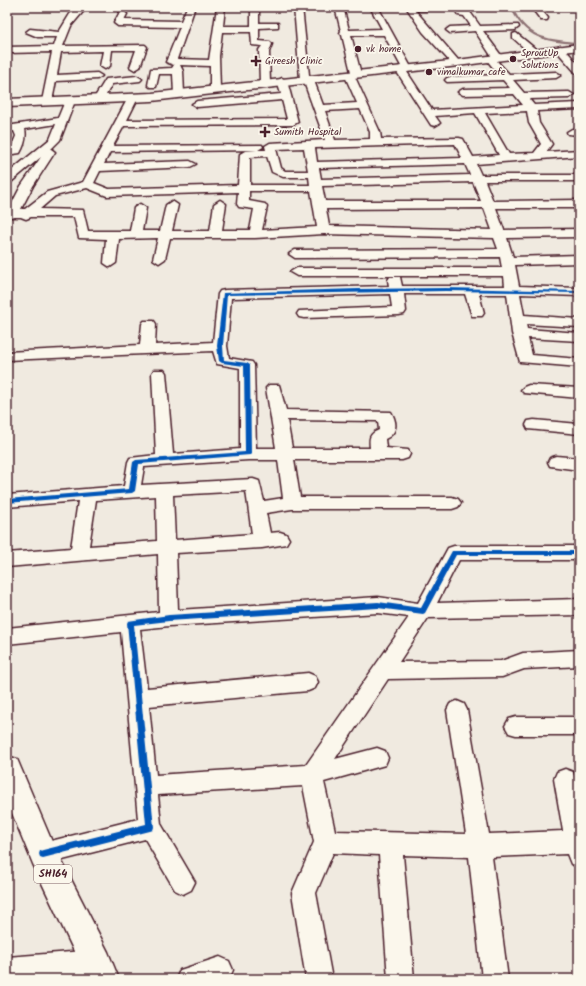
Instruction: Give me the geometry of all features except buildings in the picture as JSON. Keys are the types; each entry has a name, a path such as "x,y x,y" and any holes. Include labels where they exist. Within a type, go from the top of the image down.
{"main road":[{"path":"7,103 98,100 179,94 307,78 456,63 579,47"},
{"name":"SH164","path":"7,768 14,803 43,854 100,971"}],"street":[{"path":"48,101 56,49 62,35 75,14 83,7"},
{"path":"215,89 214,62 221,7"},
{"path":"255,7 255,43 267,44 266,50 264,50 265,83"},
{"path":"298,7 307,78 331,143"},
{"path":"339,7 352,74 375,132 376,142"},
{"path":"374,7 404,69 435,123"},
{"path":"426,7 410,8 426,30 456,63"},
{"path":"458,7 461,13 467,14 478,29 506,77 531,108 534,123 547,144 537,156"},
{"path":"535,7 544,18"},
{"path":"123,14 118,23 186,15 171,62 214,62"},
{"path":"455,19 484,18"},
{"path":"219,29 255,30 275,25"},
{"path":"450,30 478,29 515,32 535,53"},
{"path":"255,30 275,37"},
{"path":"30,32 38,34 62,35"},
{"path":"344,33 387,32"},
{"path":"7,50 56,49 76,51 94,48 142,47 135,67"},
{"path":"90,61 94,48"},
{"path":"105,66 108,48"},
{"path":"560,49 579,71"},
{"path":"153,85 154,71 178,69 179,94"},
{"path":"450,80 556,75"},
{"path":"52,78 97,76"},
{"path":"98,100 109,81 137,79"},
{"path":"282,81 296,129 294,136 270,138 271,150 276,170 283,174 314,177 579,178"},
{"path":"463,92 579,95"},
{"path":"197,104 286,97"},
{"path":"88,184 133,98"},
{"path":"7,180 55,140 70,101"},
{"path":"318,108 364,106"},
{"path":"430,113 531,108 575,109"},
{"path":"478,110 506,158"},
{"path":"20,132 52,121 63,121"},
{"path":"120,123 296,129"},
{"path":"7,129 36,135"},
{"path":"7,152 16,151 20,132"},
{"path":"255,234 261,208 243,204 245,154 331,143 459,140 478,178 500,234 508,262 525,359 579,363"},
{"path":"309,145 324,230"},
{"path":"106,149 271,150"},
{"path":"50,151 10,214 26,215 79,213 84,235 215,235 324,230 500,234 579,233"},
{"path":"26,215 51,194 88,184 107,193 243,188 314,177 469,161 579,153"},
{"path":"7,161 19,161"},
{"path":"97,168 190,164"},
{"path":"215,235 220,204"},
{"path":"320,205 579,204"},
{"path":"159,259 172,205"},
{"path":"378,205 380,231"},
{"path":"135,235 140,208"},
{"path":"427,253 428,232"},
{"path":"110,263 113,235"},
{"path":"295,254 427,253 508,262"},
{"path":"346,313 394,272 427,253"},
{"path":"297,272 394,272 508,262 579,259"},
{"path":"304,314 398,311 394,272"},
{"path":"471,289 477,314"},
{"path":"248,454 248,365 222,361 220,346 225,294 471,289 579,292"},
{"path":"518,326 579,323"},
{"path":"147,350 149,324"},
{"path":"518,326 579,336"},
{"path":"7,356 220,346"},
{"path":"159,372 165,460"},
{"path":"274,388 292,503"},
{"path":"529,390 579,393"},
{"path":"279,415 385,416 387,432 377,437 378,453"},
{"path":"534,425 579,430"},
{"path":"132,491 136,462 285,452 402,454"},
{"path":"556,462 579,464"},
{"path":"7,501 164,488 253,485 262,541"},
{"path":"164,488 165,546 169,618"},
{"path":"79,555 88,494"},
{"path":"256,508 292,503 452,503"},
{"path":"7,560 79,555 165,546 280,539"},
{"path":"319,979 304,893 326,842 312,775 423,611 454,553 579,553"},
{"path":"7,636 169,618 378,605 423,611 579,607"},
{"path":"130,623 150,827 183,882"},
{"path":"383,671 502,669 523,660 579,658"},
{"path":"137,698 308,682"},
{"path":"458,710 479,846 495,979"},
{"path":"516,726 579,726"},
{"path":"146,786 312,775 377,758"},
{"path":"326,842 578,847 565,779"},
{"path":"43,854 150,827"},
{"path":"390,844 401,979"},
{"path":"7,970 100,971"},
{"path":"188,979 220,970"}],"waterway":[{"path":"512,8 517,18 530,32 547,39 577,43"}],"cycle path":[{"path":"7,501 132,491 136,462 248,454 247,365 222,361 220,346 225,294 446,290 579,292"},
{"path":"43,854 150,827 130,623 169,618 378,605 423,611 454,553 579,553"}],"place":[{"name":"vk home","path":"358,49"},
{"name":"SproutUp Solutions","path":"513,59"},
{"name":"Gireesh Clinic","path":"256,61"},
{"name":"vimalkumar cafe","path":"429,72"},
{"name":"Sumith Hospital","path":"265,132"}]}
